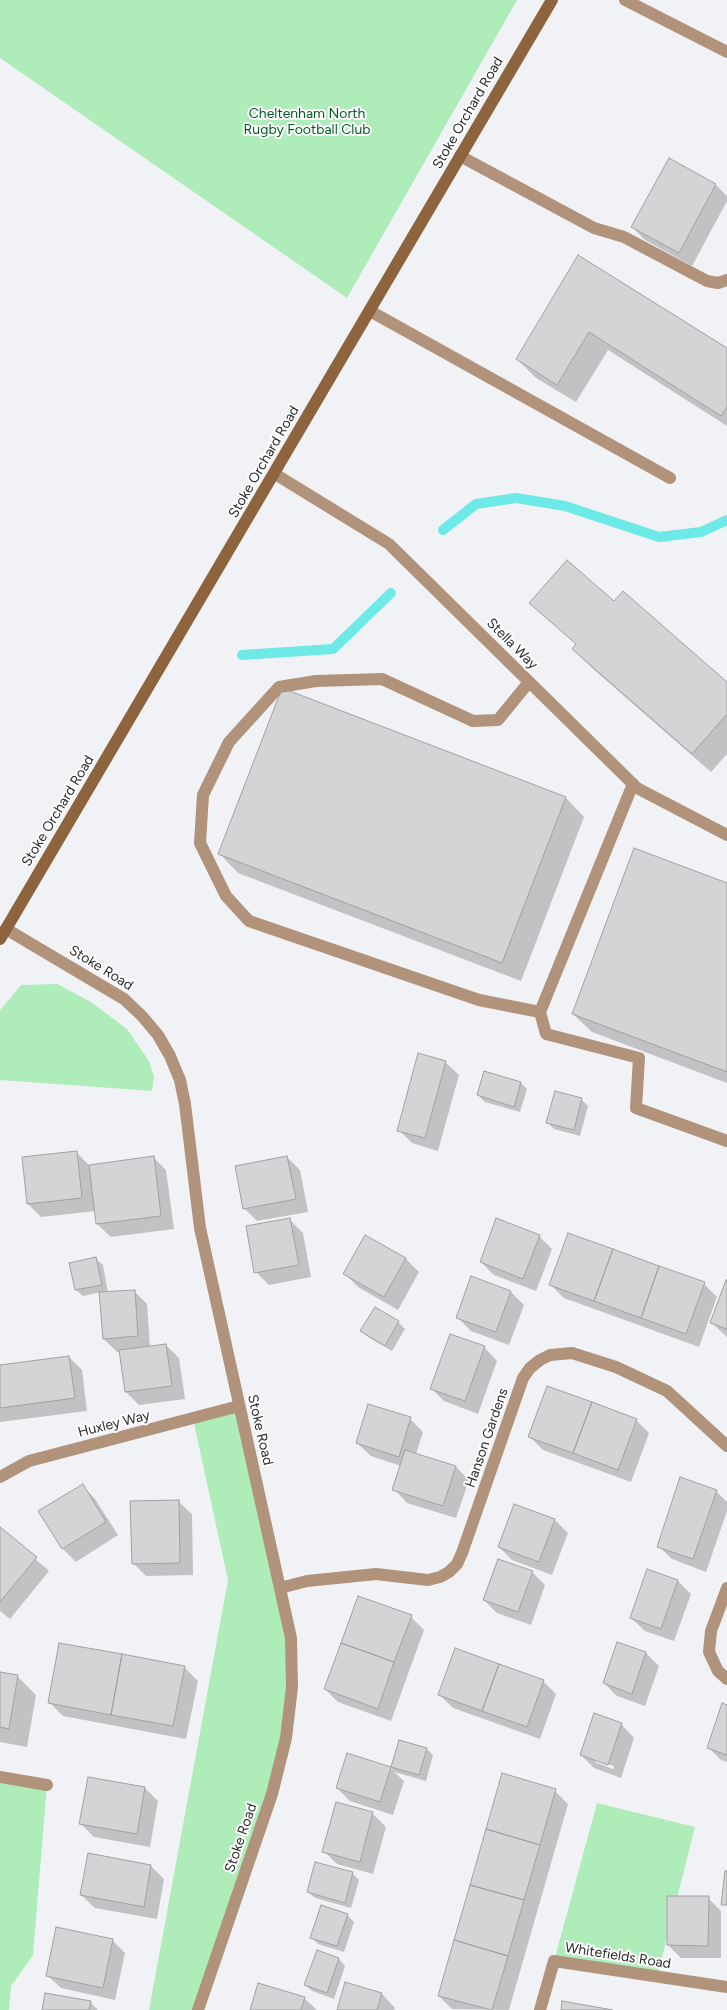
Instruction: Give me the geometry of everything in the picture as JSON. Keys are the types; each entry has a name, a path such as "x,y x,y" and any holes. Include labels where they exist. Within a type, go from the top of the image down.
{"street":[{"name":"Stoke Orchard Road","path":"3,934 552,0"},
{"path":"625,0 727,52"},
{"path":"460,156 594,228 624,237 707,281 718,283 727,280"},
{"path":"370,310 670,478"},
{"name":"Stella Way","path":"275,474 389,544 637,788 727,835"},
{"path":"529,682 498,720 474,721 382,679 316,682 279,687 228,742 203,794 200,843 226,896 249,921 479,1000 540,1012"},
{"path":"633,784 540,1012 546,1034 639,1058 636,1108 727,1141"},
{"name":"Stoke Road","path":"3,934 124,999 158,1035 170,1056 180,1080 185,1104 200,1228 291,1638 292,1687 286,1738 272,1794 198,2010"},
{"name":"Hanson Gardens","path":"280,1588 307,1581 376,1574 428,1580 449,1572 457,1564 462,1553 524,1378 530,1368 550,1355 572,1353 616,1367 667,1391 727,1446"},
{"name":"Huxley Way","path":"0,1477 29,1461 239,1406"},
{"path":"727,1588 711,1631 709,1652 718,1671 727,1679"},
{"path":"0,1777 48,1785"},
{"name":"Whitefields Road","path":"540,2010 554,1961 727,1987"}],"green space":[{"name":"Cheltenham North Rugby Football Club","path":"0,0 517,0 347,298 0,58"},
{"path":"57,984 91,1002 127,1029 149,1061 154,1077 152,1091 0,1080 0,1010 21,985"},
{"path":"239,1406 291,1638 286,1738 198,2010 149,2010 228,1580 193,1419"},
{"path":"0,1777 47,1785 33,1955 11,1986 9,2010 0,2010"},
{"path":"597,1803 695,1827 657,1977 554,1961"}],"building":[{"path":"669,158 716,184 679,253 631,227"},
{"path":"578,255 727,348 727,407 721,416 589,332 557,385 516,359"},
{"path":"567,560 614,601 623,591 727,682 727,714 692,754 572,649 576,644 529,603"},
{"path":"282,688 566,797 502,963 218,854"},
{"path":"634,848 727,883 727,1072 572,1014"},
{"path":"418,1053 446,1061 425,1138 397,1131"},
{"path":"484,1071 521,1082 514,1107 477,1095"},
{"path":"555,1091 582,1098 574,1130 546,1123"},
{"path":"77,1151 82,1198 27,1204 22,1157"},
{"path":"154,1156 161,1216 96,1224 89,1165"},
{"path":"287,1156 296,1199 243,1209 235,1166"},
{"path":"290,1218 299,1265 254,1273 246,1226"},
{"path":"496,1218 540,1235 523,1279 480,1262"},
{"path":"568,1233 613,1249 594,1301 549,1285"},
{"path":"365,1235 406,1258 384,1297 343,1274"},
{"path":"613,1249 659,1266 641,1318 594,1301"},
{"path":"96,1257 102,1285 75,1290 69,1263"},
{"path":"659,1266 705,1282 686,1334 641,1318"},
{"path":"471,1276 511,1291 496,1332 456,1318"},
{"path":"727,1280 727,1329 710,1323"},
{"path":"135,1290 138,1336 103,1339 99,1292"},
{"path":"375,1307 399,1321 385,1346 360,1331"},
{"path":"450,1334 485,1346 465,1401 430,1389"},
{"path":"166,1344 172,1386 125,1392 119,1350"},
{"path":"69,1356 75,1398 0,1408 0,1365"},
{"path":"547,1386 592,1402 573,1453 528,1437"},
{"path":"592,1402 637,1419 618,1470 573,1453"},
{"path":"368,1404 411,1417 399,1457 356,1443"},
{"path":"405,1450 456,1466 443,1506 392,1490"},
{"path":"680,1477 717,1490 693,1559 657,1547"},
{"path":"83,1484 106,1522 62,1549 38,1511"},
{"path":"179,1500 180,1563 132,1564 130,1501"},
{"path":"514,1504 555,1519 539,1562 498,1547"},
{"path":"0,1527 37,1557 0,1602"},
{"path":"498,1559 533,1571 518,1612 483,1600"},
{"path":"647,1569 678,1580 661,1629 630,1618"},
{"path":"358,1596 412,1615 394,1662 341,1643"},
{"path":"617,1642 646,1652 632,1694 603,1683"},
{"path":"59,1643 122,1654 111,1715 48,1703"},
{"path":"341,1643 394,1662 378,1709 324,1689"},
{"path":"455,1648 499,1664 482,1711 438,1695"},
{"path":"122,1654 185,1666 173,1726 111,1715"},
{"path":"499,1664 544,1680 527,1727 482,1711"},
{"path":"0,1672 18,1675 9,1729 0,1727"},
{"path":"722,1703 727,1705 727,1755 707,1748"},
{"path":"594,1713 622,1723 608,1765 580,1755"},
{"path":"399,1740 427,1748 419,1775 391,1767"},
{"path":"347,1753 391,1767 380,1802 336,1788"},
{"path":"502,1773 556,1789 540,1845 486,1829"},
{"path":"88,1777 145,1787 137,1834 79,1824"},
{"path":"336,1802 373,1812 360,1862 322,1852"},
{"path":"486,1829 540,1845 524,1900 470,1885"},
{"path":"88,1853 151,1865 144,1907 80,1895"},
{"path":"315,1862 353,1872 345,1903 307,1892"},
{"path":"725,1871 727,1871 727,1905 721,1905"},
{"path":"470,1885 524,1900 508,1956 454,1940"},
{"path":"667,1896 709,1896 708,1946 667,1945"},
{"path":"321,1905 348,1914 337,1946 310,1938"},
{"path":"56,1927 113,1939 103,1988 46,1976"},
{"path":"454,1940 508,1956 492,2010 438,1996"},
{"path":"317,1950 339,1958 327,1993 304,1985"},
{"path":"345,1982 382,1993 377,2010 337,2010"},
{"path":"258,1983 305,1997 301,2010 250,2010"},
{"path":"45,1993 91,2001 89,2010 42,2010"},
{"path":"562,2001 613,2010 561,2010"}],"waterway":[{"path":"443,530 476,504 516,498 565,506 659,537 701,532 727,520"},
{"path":"242,655 333,649 391,593"}]}
